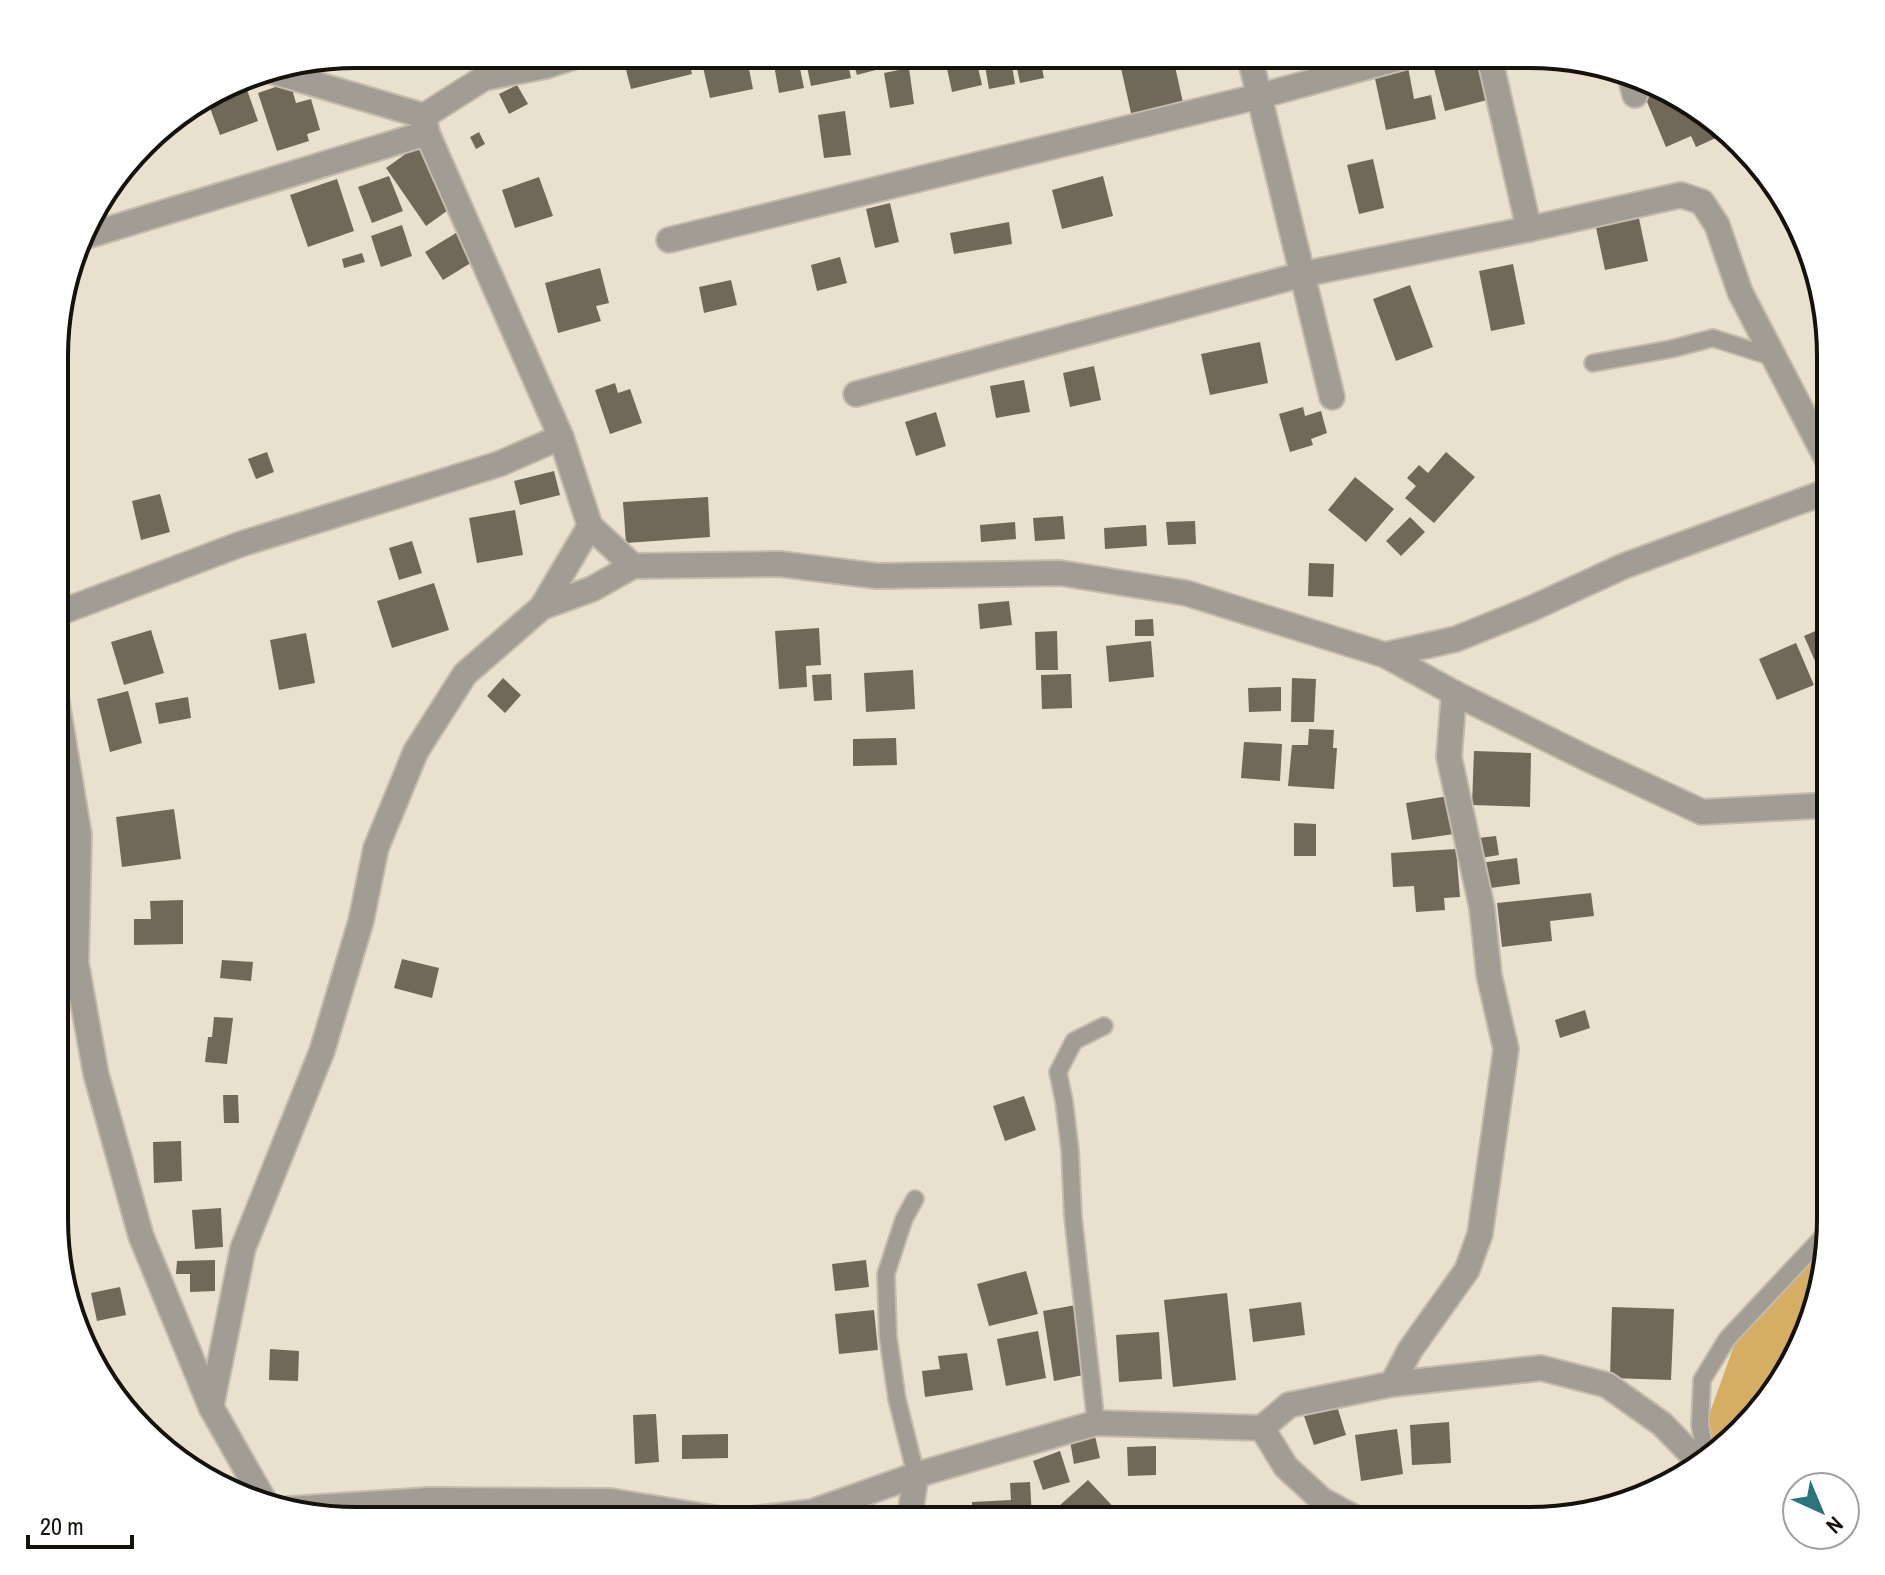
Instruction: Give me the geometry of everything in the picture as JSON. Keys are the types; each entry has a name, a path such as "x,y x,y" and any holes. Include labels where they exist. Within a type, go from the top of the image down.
{"street":[{"path":"96,233 426,124 484,78 536,68"},
{"path":"1253,68 1332,397"},
{"path":"669,240 1363,68"},
{"path":"1492,68 1529,229"},
{"path":"287,77 426,124 561,437 590,526 633,566"},
{"path":"856,394 1304,274 1681,195 1702,202 1717,225 1740,292 1817,439"},
{"path":"68,609 241,544 499,464 561,437"},
{"path":"1385,655 1456,639 1624,566 1817,495"},
{"path":"211,1407 243,1248 322,1051 361,921 376,848 416,751 465,674 542,607 590,526"},
{"path":"542,607 592,589 633,566 780,564 877,576 1060,573 1186,593 1385,655 1454,693 1702,812 1817,806"},
{"path":"1392,1384 1410,1350 1467,1270 1480,1234 1506,1049 1489,975 1482,908 1449,757 1454,693"},
{"path":"68,769 79,835 76,963 96,1074 141,1236 211,1407 258,1490"},
{"path":"826,1507 916,1475 1096,1423 1262,1428 1289,1405 1392,1384 1541,1368 1607,1385 1662,1424 1693,1456"},
{"path":"1262,1428 1286,1467 1322,1500 1335,1507"},
{"path":"911,1507 916,1475"},
{"path":"336,1506 430,1500 545,1507"},
{"path":"423,1507 430,1500"}],"lane":[{"path":"1593,363 1713,338 1776,358"},
{"path":"1096,1423 1073,1217 1070,1150 1058,1072 1074,1041 1104,1026"},
{"path":"915,1199 904,1219 886,1274 888,1337 897,1399 916,1475"},
{"path":"1704,1448 1700,1425 1702,1380 1727,1339 1816,1244"}],"shaded area":[{"path":"1816,1237 1815,1257 1802,1312 1778,1363 1746,1409 1719,1436 1695,1454 1739,1332"}],"building":[{"path":"626,68 690,68 692,74 631,89"},
{"path":"703,68 749,68 753,89 710,98"},
{"path":"775,68 800,68 804,88 779,93"},
{"path":"807,68 849,68 851,78 811,86"},
{"path":"855,68 883,68 857,75"},
{"path":"909,68 914,104 890,108 884,73"},
{"path":"947,68 978,68 982,85 952,92"},
{"path":"985,68 1012,68 1015,84 989,89"},
{"path":"1017,68 1042,68 1044,78 1020,83"},
{"path":"1121,68 1175,68 1185,112 1133,122"},
{"path":"1408,68 1414,99 1431,95 1436,119 1386,130 1374,74"},
{"path":"1434,68 1478,68 1487,100 1445,111"},
{"path":"290,82 296,103 311,99 320,130 307,134 309,141 277,151 258,93"},
{"path":"517,85 528,104 509,114 499,94"},
{"path":"247,90 258,121 220,135 210,108"},
{"path":"1650,95 1673,107 1717,137 1696,147 1691,136 1666,147 1645,97"},
{"path":"845,111 851,155 824,158 818,115"},
{"path":"479,132 485,144 476,149 470,137"},
{"path":"418,145 458,203 426,226 386,168"},
{"path":"1373,159 1384,208 1359,214 1347,165"},
{"path":"389,176 403,211 372,223 358,187"},
{"path":"1103,176 1113,216 1062,229 1052,190"},
{"path":"539,177 553,216 515,228 502,190"},
{"path":"337,179 354,231 308,247 290,195"},
{"path":"890,203 899,242 875,248 866,209"},
{"path":"1637,209 1648,261 1605,270 1594,218"},
{"path":"1009,222 1012,244 954,254 950,233"},
{"path":"402,225 412,256 381,267 371,236"},
{"path":"456,233 474,261 443,280 425,252"},
{"path":"362,253 365,262 344,268 342,259"},
{"path":"840,257 847,283 817,291 811,265"},
{"path":"1513,264 1525,324 1491,331 1479,271"},
{"path":"600,268 609,303 596,306 601,321 558,333 545,283"},
{"path":"731,280 737,305 704,313 699,287"},
{"path":"1410,285 1433,347 1396,361 1373,299"},
{"path":"1260,342 1268,383 1210,395 1201,354"},
{"path":"1094,366 1101,400 1070,407 1063,373"},
{"path":"1024,380 1030,412 996,418 990,386"},
{"path":"615,383 618,393 630,389 642,423 610,434 595,390"},
{"path":"1303,407 1305,416 1321,411 1327,433 1311,439 1313,445 1290,452 1279,414"},
{"path":"936,412 946,446 916,456 905,422"},
{"path":"267,452 274,472 256,479 248,459"},
{"path":"1446,452 1475,477 1434,523 1405,498 1416,486 1407,478 1419,465 1428,473"},
{"path":"554,471 560,495 520,505 514,481"},
{"path":"1355,477 1394,509 1366,542 1328,510"},
{"path":"160,494 170,532 141,540 132,501"},
{"path":"708,497 710,537 626,543 623,502"},
{"path":"515,510 523,555 477,563 469,518"},
{"path":"1063,516 1065,539 1035,541 1033,518"},
{"path":"1410,517 1425,532 1401,556 1386,541"},
{"path":"1195,521 1196,544 1168,545 1166,522"},
{"path":"1015,522 1016,539 981,542 980,525"},
{"path":"1146,525 1147,546 1105,549 1104,528"},
{"path":"412,541 422,573 399,580 389,548"},
{"path":"1309,563 1334,564 1333,597 1308,596"},
{"path":"434,583 449,630 392,648 377,601"},
{"path":"1009,601 1012,625 980,629 978,604"},
{"path":"1153,619 1154,636 1135,636 1135,620"},
{"path":"819,628 821,665 806,666 807,687 779,689 775,631"},
{"path":"151,630 164,673 124,685 111,642"},
{"path":"1817,630 1817,665 1804,636"},
{"path":"1057,631 1058,670 1036,670 1035,632"},
{"path":"306,633 315,683 279,690 270,640"},
{"path":"1151,641 1154,677 1109,682 1106,646"},
{"path":"1796,643 1814,685 1777,700 1759,659"},
{"path":"913,670 915,709 866,712 864,673"},
{"path":"831,674 832,700 814,701 812,675"},
{"path":"1071,674 1072,708 1042,709 1041,675"},
{"path":"503,678 521,695 505,713 487,696"},
{"path":"1292,678 1316,679 1314,722 1291,722"},
{"path":"1281,687 1281,711 1249,712 1248,688"},
{"path":"128,691 142,743 110,752 97,699"},
{"path":"188,697 191,718 159,724 155,703"},
{"path":"1309,729 1334,730 1333,748 1337,748 1334,789 1288,786 1292,745 1308,745"},
{"path":"896,738 897,765 853,766 853,739"},
{"path":"1244,742 1282,744 1280,781 1241,778"},
{"path":"1474,751 1531,753 1530,807 1472,805"},
{"path":"1448,796 1454,834 1412,840 1406,803"},
{"path":"174,809 181,859 122,867 116,817"},
{"path":"1294,823 1316,824 1316,856 1294,856"},
{"path":"1496,836 1499,855 1481,858 1478,838"},
{"path":"1456,849 1460,897 1444,898 1445,910 1416,912 1414,886 1393,887 1391,853"},
{"path":"1517,858 1520,884 1483,889 1480,863"},
{"path":"1591,893 1594,916 1550,921 1552,941 1502,947 1497,903"},
{"path":"183,900 183,944 134,945 134,919 151,919 150,901"},
{"path":"402,959 439,968 432,998 394,988"},
{"path":"222,960 253,962 251,981 220,978"},
{"path":"1585,1010 1590,1028 1560,1038 1555,1020"},
{"path":"214,1017 233,1018 227,1064 205,1062"},
{"path":"223,1095 238,1095 239,1123 224,1123"},
{"path":"1024,1096 1036,1130 1005,1141 993,1106"},
{"path":"181,1141 182,1181 154,1183 153,1142"},
{"path":"221,1208 223,1247 195,1249 192,1210"},
{"path":"215,1260 215,1291 190,1292 190,1274 176,1274 177,1261"},
{"path":"866,1260 869,1287 835,1291 832,1264"},
{"path":"1026,1271 1038,1314 989,1326 977,1284"},
{"path":"120,1287 126,1315 97,1321 91,1293"},
{"path":"1227,1293 1236,1380 1173,1387 1164,1300"},
{"path":"1301,1302 1305,1335 1253,1342 1249,1309"},
{"path":"1076,1305 1088,1374 1054,1381 1043,1311"},
{"path":"1612,1307 1674,1309 1671,1380 1610,1378"},
{"path":"874,1310 878,1350 839,1354 835,1314"},
{"path":"1038,1331 1046,1378 1006,1386 997,1339"},
{"path":"1159,1332 1162,1379 1119,1382 1116,1335"},
{"path":"270,1349 299,1351 298,1381 269,1380"},
{"path":"967,1353 973,1390 925,1397 922,1371 940,1369 938,1356"},
{"path":"1337,1406 1346,1435 1314,1445 1304,1416"},
{"path":"656,1414 659,1462 635,1464 633,1415"},
{"path":"1449,1422 1451,1463 1412,1465 1410,1425"},
{"path":"1397,1429 1403,1474 1361,1481 1355,1435"},
{"path":"728,1434 728,1458 682,1459 682,1435"},
{"path":"1095,1436 1100,1458 1074,1464 1070,1441"},
{"path":"1156,1446 1156,1475 1128,1476 1127,1447"},
{"path":"1060,1451 1070,1482 1043,1490 1033,1461"},
{"path":"1088,1480 1113,1507 1060,1507"},
{"path":"1030,1482 1031,1507 972,1507 972,1502 1011,1500 1010,1483"}]}
